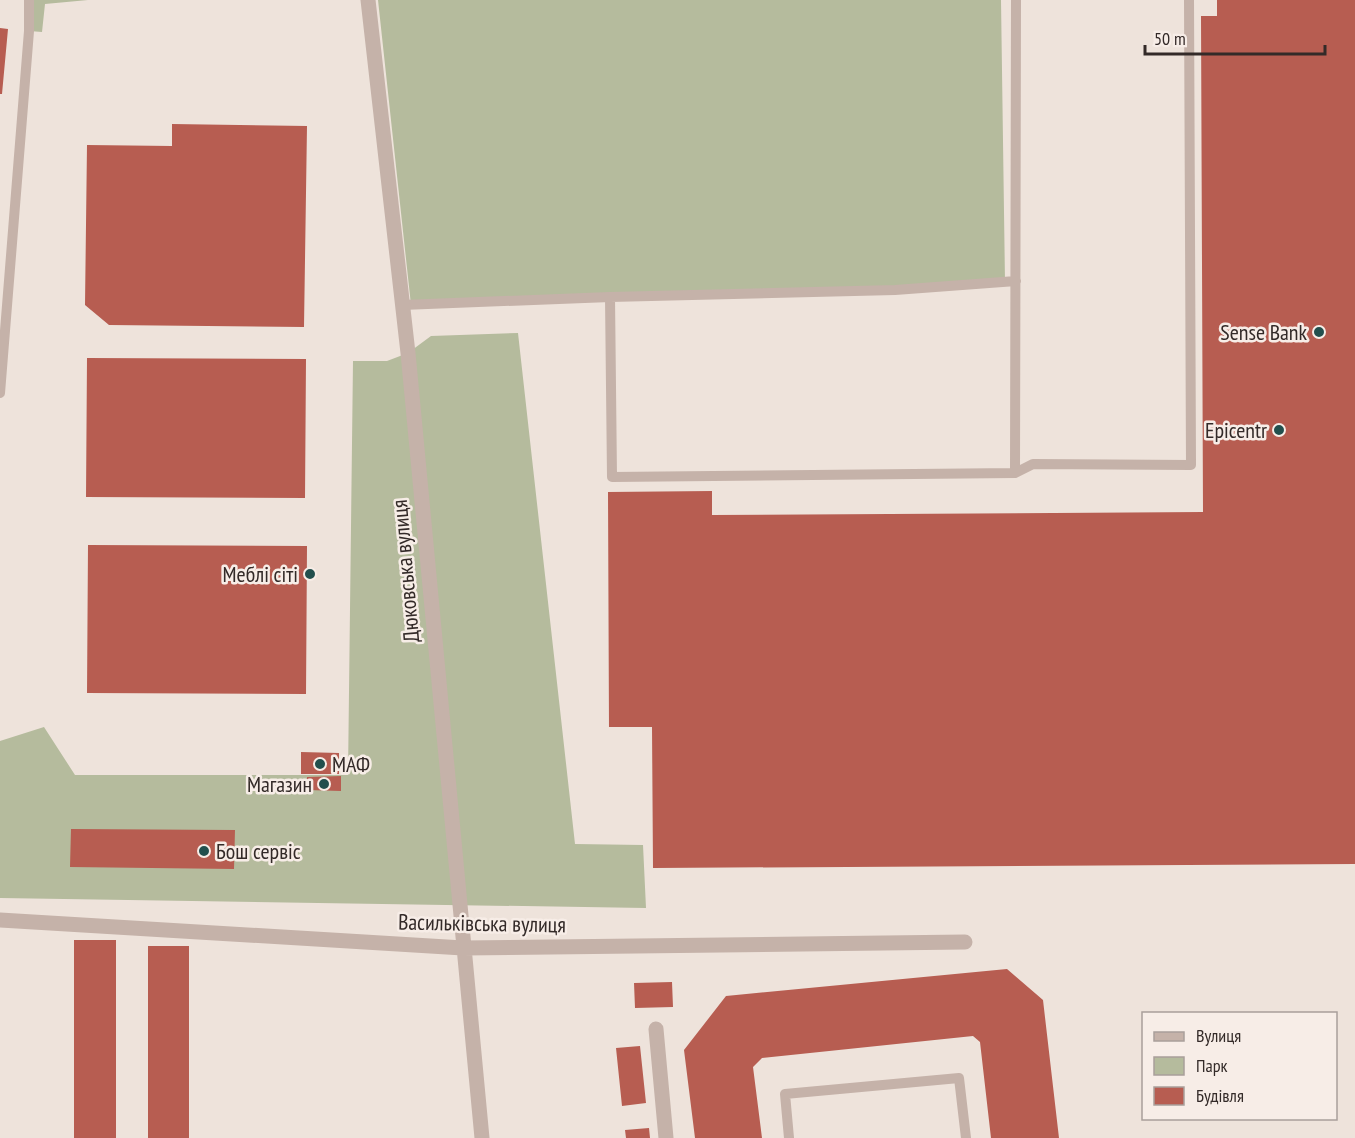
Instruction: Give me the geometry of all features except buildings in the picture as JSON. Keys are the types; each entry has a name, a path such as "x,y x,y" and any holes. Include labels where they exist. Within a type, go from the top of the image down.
{"street":[{"name":"Дюковська вулиця","path":"368,0 402,305 482,1138"},
{"name":"Васильківська вулиця","path":"0,920 463,948 965,942"},
{"path":"656,1029 666,1138"}],"lane":[{"path":"0,393 29,31 29,0"},
{"path":"1015,473 1016,0"},
{"path":"610,297 612,477 1015,473 1033,464 1191,465 1189,0"},
{"path":"402,305 895,290 1016,281"},
{"path":"789,1138 785,1094 959,1078 966,1138"}],"green space":[{"path":"29,0 88,0 45,4 42,32 29,31"},
{"path":"378,0 1001,0 1005,282 411,305"},
{"path":"518,333 575,844 643,845 646,908 0,898 0,741 44,727 75,775 348,775 353,361 387,361 408,353 431,336"}],"place":[{"name":"Sense Bank","path":"1319,332"},
{"name":"Epicentr","path":"1279,430"},
{"name":"Меблі сіті","path":"310,574"},
{"name":"МАФ","path":"320,764"},
{"name":"Магазин","path":"324,784"},
{"name":"Бош сервіс","path":"204,851"}]}
